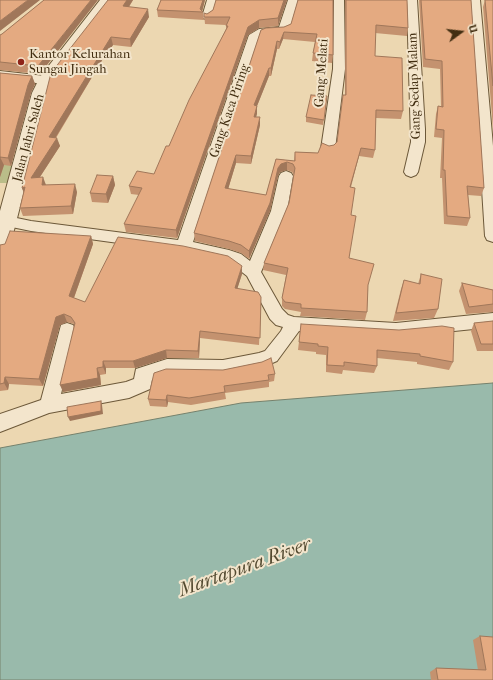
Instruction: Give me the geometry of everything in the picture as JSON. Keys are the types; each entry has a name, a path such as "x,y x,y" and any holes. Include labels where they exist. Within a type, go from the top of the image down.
{"street":[{"name":"Jalan Jahri Saleh","path":"0,246 8,221 35,109 45,80 79,33 107,0"},
{"path":"207,17 212,0"},
{"name":"Gang Kaca Piring","path":"184,246 256,35 263,31 284,30 293,0"},
{"name":"Gang Melati","path":"328,149 339,70 339,0"},
{"name":"Gang Sedap Malam","path":"411,172 418,142 412,0"},
{"path":"475,1 493,236"},
{"path":"0,75 45,80"},
{"path":"253,272 279,211 286,176"},
{"path":"8,221 45,228 211,250 235,258 253,272 276,314 282,320 294,324 396,330 493,320"},
{"path":"0,423 49,405 129,390 143,383 143,375 167,367 222,368 261,360 270,356 287,336 294,324"},
{"path":"49,405 67,330"}],"green space":[{"path":"0,163 17,165 12,183 0,183"}],"water":[{"name":"Martapura River","path":"493,383 493,680 0,680 0,448 241,403"}],"building":[{"path":"0,0 28,0 0,21"},
{"path":"44,0 91,0 38,66 0,62 0,35"},
{"path":"108,0 127,0 123,6 148,9 130,39 111,37 49,137 57,138 31,178 43,177 42,185 75,184 71,206 20,208 25,187 22,188 51,73"},
{"path":"161,0 203,0 200,9 203,12 157,10"},
{"path":"216,0 284,0 278,18 259,20 248,27 176,230 124,224 142,188 129,186 137,171 154,174 166,146 169,146 189,100 228,26 226,26 230,17 204,17 204,13 207,14 213,10"},
{"path":"298,0 333,0 333,55 313,53 317,34 284,32 280,42 277,41 271,68 269,68 254,105 257,106 254,117 260,117 251,156 236,155 225,188 266,195 276,159 295,161 295,152 318,153 322,143 329,146 334,145 337,142 343,95 346,95 346,0 407,0 408,28 376,25 375,56 402,58 403,111 376,110 375,150 361,148 350,187 355,188 351,215 356,216 349,258 374,264 368,285 367,312 301,308 301,304 285,302 282,298 288,268 264,263 289,203 295,168 293,164 287,162 281,164 278,168 270,203 249,251 241,245 229,241 194,233 261,30 266,28 284,27 291,24"},
{"path":"421,0 471,0 484,188 467,186 470,218 447,216 445,170 443,170 444,130 436,129 438,106 443,107 442,61 425,59"},
{"path":"485,0 493,0 493,86"},
{"path":"0,73 32,76 28,85 8,158 0,157"},
{"path":"311,95 327,96 324,120 306,117"},
{"path":"97,175 113,176 106,194 90,193"},
{"path":"10,231 91,236 69,296 85,302 118,237 183,246 228,256 242,266 235,288 258,292 261,297 260,338 200,331 198,351 166,350 133,361 103,361 103,367 97,368 98,378 60,385 75,323 71,317 64,314 56,317 39,379 5,377 4,383 0,384 0,245 5,244"},
{"path":"421,274 442,279 438,309 396,313 404,280 420,284"},
{"path":"462,283 493,290 493,304 469,307"},
{"path":"493,321 493,344 481,344 474,323"},
{"path":"301,324 399,330 442,326 454,328 453,362 420,356 420,354 377,350 377,366 344,362 344,366 327,365 328,347 318,346 318,344 299,342"},
{"path":"271,358 275,374 268,375 269,380 224,386 225,392 189,398 167,395 166,400 148,399 154,373 166,369 223,370 262,362"},
{"path":"101,401 101,411 68,417 67,407"},
{"path":"480,636 493,637 493,680 438,680 436,668 486,670"}],"place":[{"name":"Kantor Kelurahan Sungai Jingah","path":"21,62"}]}
